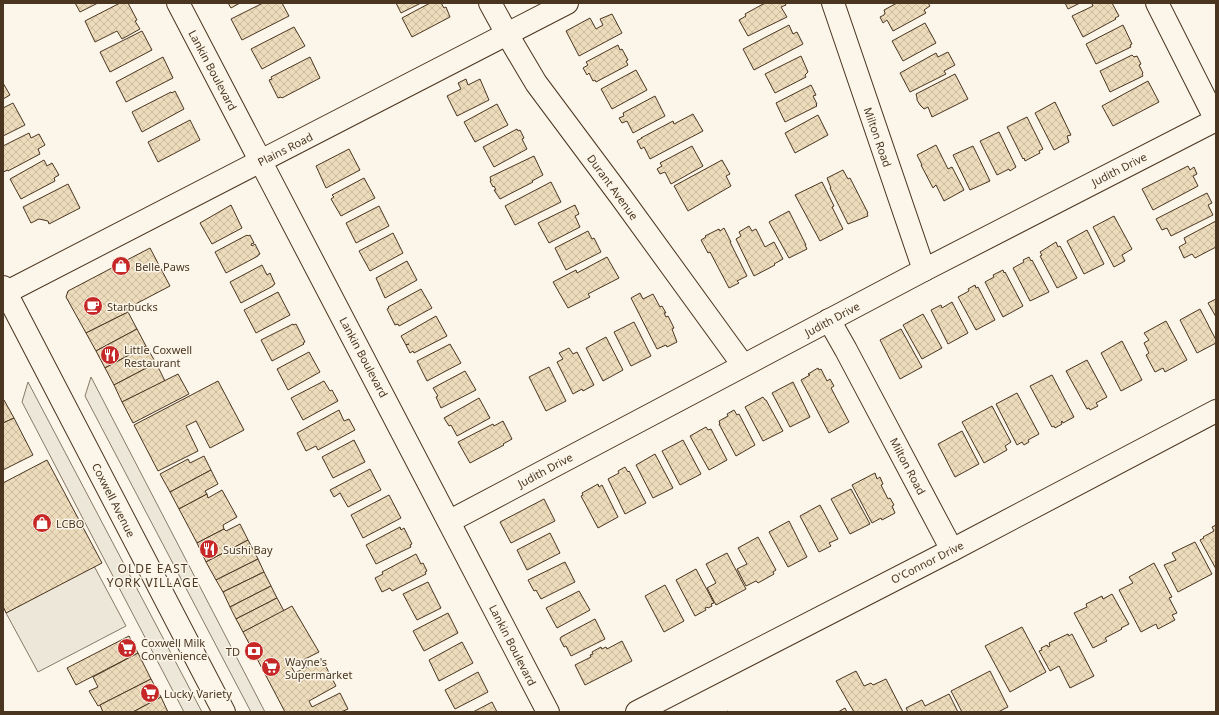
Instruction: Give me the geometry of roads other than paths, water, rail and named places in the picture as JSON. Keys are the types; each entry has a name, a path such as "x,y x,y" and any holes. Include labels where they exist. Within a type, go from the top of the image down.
{"street":[{"name":"Lankin Boulevard","path":"178,3 450,521 548,712"},
{"name":"Durant Avenue","path":"490,3 536,83 743,365"},
{"name":"Plains Road","path":"4,291 261,161 567,3"},
{"name":"Milton Road","path":"833,3 924,270"},
{"path":"1157,3 1216,120"},
{"name":"Judith Drive","path":"450,521 924,270 1216,120"},
{"name":"Coxwell Avenue","path":"4,291 224,712"},
{"name":"Milton Road","path":"829,320 952,550"},
{"name":"O'Connor Drive","path":"637,712 952,550 1216,411"}],"place":[{"name":"Belle Paws","path":"121,266"},
{"name":"Starbucks","path":"93,306"},
{"name":"Little Coxwell Restaurant","path":"110,355"},
{"name":"LCBO","path":"42,523"},
{"name":"Sushi Bay","path":"209,549"},
{"name":"Coxwell Milk Convenience","path":"127,648"},
{"name":"TD","path":"254,651"},
{"name":"Wayne's Supermarket","path":"271,667"},
{"name":"Lucky Variety","path":"150,693"}],"district":[{"name":"OLDE EAST YORK VILLAGE","path":"153,575"}]}
